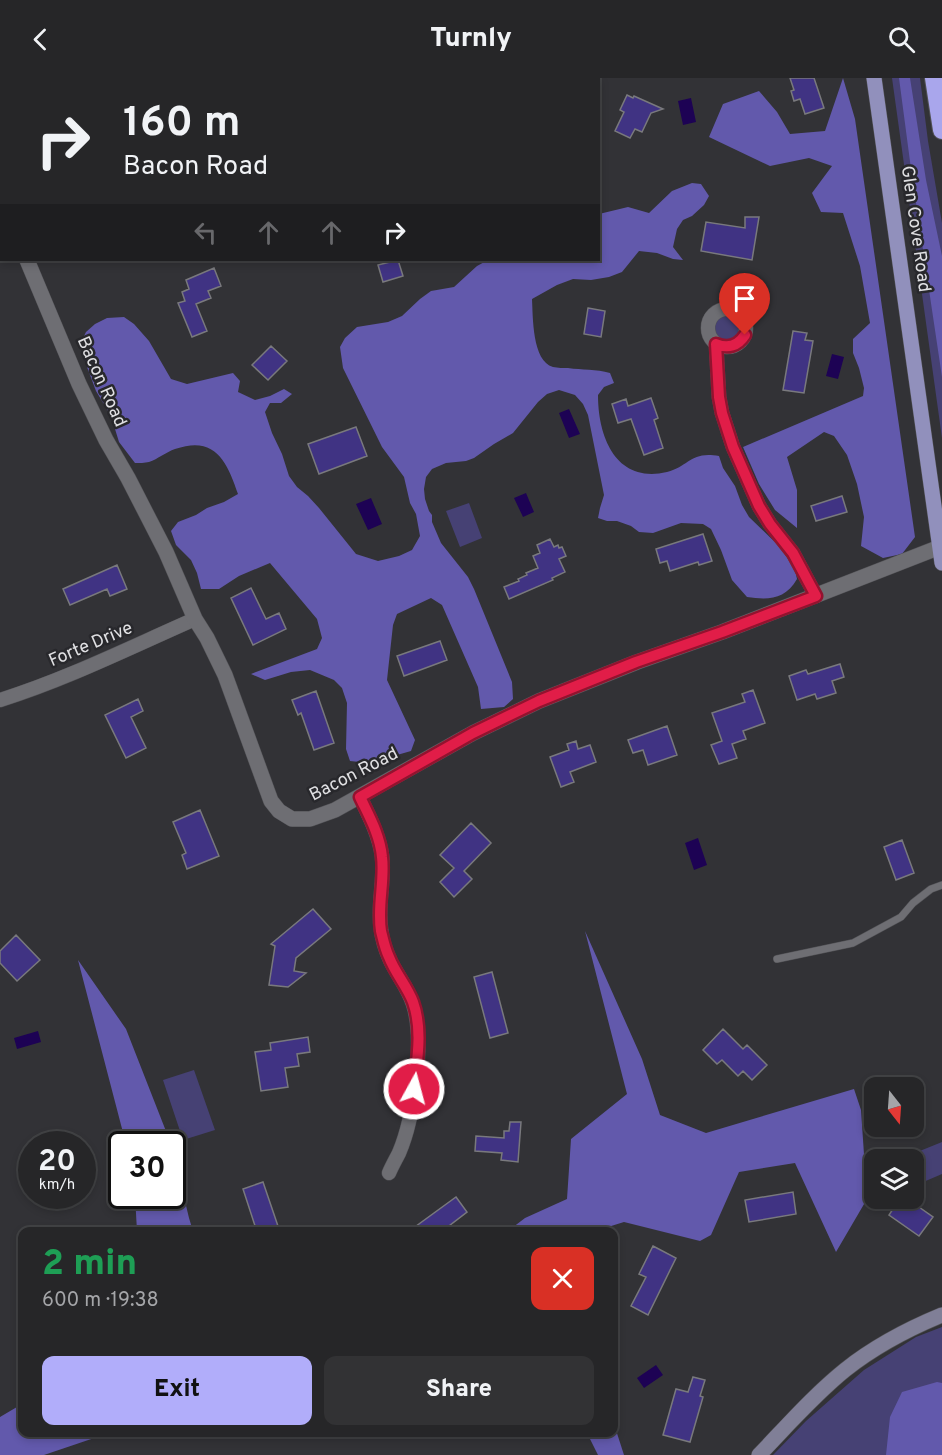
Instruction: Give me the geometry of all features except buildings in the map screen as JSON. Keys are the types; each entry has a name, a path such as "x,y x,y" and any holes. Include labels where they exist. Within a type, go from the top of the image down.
{"highway":[{"path":"934,78 942,130"}],"main road":[{"name":"Glen Cove Road","path":"874,78 942,563"},
{"path":"759,1455 845,1370 897,1337 942,1315"}],"street":[{"name":"Bacon Road","path":"27,261 79,384 166,552 195,619 225,675 271,801 279,811 292,819 310,819 335,810 473,733 539,701 940,547"},
{"path":"716,344 719,397 733,447 759,506 793,553 816,596"},
{"name":"Forte Drive","path":"0,700 89,666 195,619"},
{"path":"360,797 377,832 382,858 381,930 389,958 413,1003 418,1031 418,1056 406,1131 389,1173"}],"lane":[{"path":"777,959 853,943 901,918 913,903 931,889 942,885"}],"shaded area":[{"path":"843,78 855,119 915,537 902,554 883,558 861,546 864,517 857,484 847,455 834,436 824,432 787,457 797,490 797,528 775,510 759,484 743,447 863,396 864,388 853,353 853,339 870,323 860,266 843,213 821,212 812,193 832,166 809,158 770,166 709,137 723,104 759,91 777,112 790,134 825,131"},
{"path":"892,78 920,78 942,223 942,438"},
{"path":"899,78 910,78 926,180 942,256 942,377 911,169"},
{"path":"691,98 696,122 683,125 678,101"},
{"path":"692,183 701,184 709,196 704,205 692,216 683,220 677,229 673,247 683,260 639,251 622,272 591,280 573,279 532,299 537,348 546,363 553,367 610,373 614,383 604,387 598,395 599,411 606,441 613,454 623,464 635,471 649,474 667,472 696,457 719,456 749,517 781,548 795,570 797,579 781,595 769,598 747,597 732,580 711,529 703,524 681,523 653,533 639,532 617,521 598,518 604,495 588,415 583,404 575,395 559,390 547,394 513,433 474,458 446,463 432,469 426,477 424,489 432,522 441,543 468,577 474,589 512,682 513,699 504,707 481,709 478,687 442,605 431,598 397,614 393,625 387,680 415,740 411,751 369,763 350,761 346,749 347,703 342,688 334,680 310,670 291,672 265,680 251,674 317,649 322,638 317,619 270,563 239,576 219,589 201,589 191,560 176,545 171,531 178,522 238,494 224,462 210,448 200,445 172,450 149,462 135,463 119,442 111,416 96,391 87,367 81,342 86,332 107,318 124,317 134,324 149,341 171,379 187,384 233,373 240,381 238,392 255,400 284,389 292,394 281,403 270,403 265,412 289,476 319,508 356,554 378,561 399,556 412,550 420,536 416,514 410,503 404,477 382,447 343,368 340,347 345,338 357,327 388,322 402,316 431,291 454,287 477,266 486,261 600,261 600,214 628,207 649,213 672,191"},
{"path":"727,315 736,319 740,328 736,337 727,341 718,337 714,328 718,319"},
{"path":"832,354 844,357 838,379 826,376"},
{"path":"569,409 580,434 569,438 559,413"},
{"path":"526,493 534,512 523,517 514,498"},
{"path":"371,498 382,524 368,530 356,504"},
{"path":"469,503 482,538 460,547 446,511"},
{"path":"698,838 707,865 694,870 685,843"},
{"path":"585,931 642,1059 660,1115 706,1133 854,1089 861,1110 864,1204 836,1252 795,1163 739,1172 711,1235 700,1241 624,1222 608,1227 513,1227 525,1218 567,1199 571,1139 627,1094"},
{"path":"78,960 126,1029 166,1131 123,1131"},
{"path":"38,1031 41,1042 17,1049 14,1038"},
{"path":"194,1070 215,1130 186,1139 186,1131 180,1131 163,1080"},
{"path":"942,1142 942,1174 924,1182 924,1149"},
{"path":"186,1205 192,1227 137,1227 136,1209 186,1209"},
{"path":"942,1327 942,1455 773,1455 806,1421 864,1370 916,1337"},
{"path":"656,1365 663,1375 644,1388 637,1378"},
{"path":"937,1382 942,1383 942,1455 886,1455 890,1417 902,1392"},
{"path":"18,1406 18,1437 97,1437 44,1455 0,1455 0,1417"},
{"path":"618,1436 624,1455 598,1455 589,1437"}],"route":[{"path":"414,1089 418,1056 418,1022 413,1003 389,958 381,930 382,858 377,832 360,797 473,733 539,701 636,662 816,596 793,553 759,506 733,447 722,413 716,344 733,346 738,344 745,335"}]}
